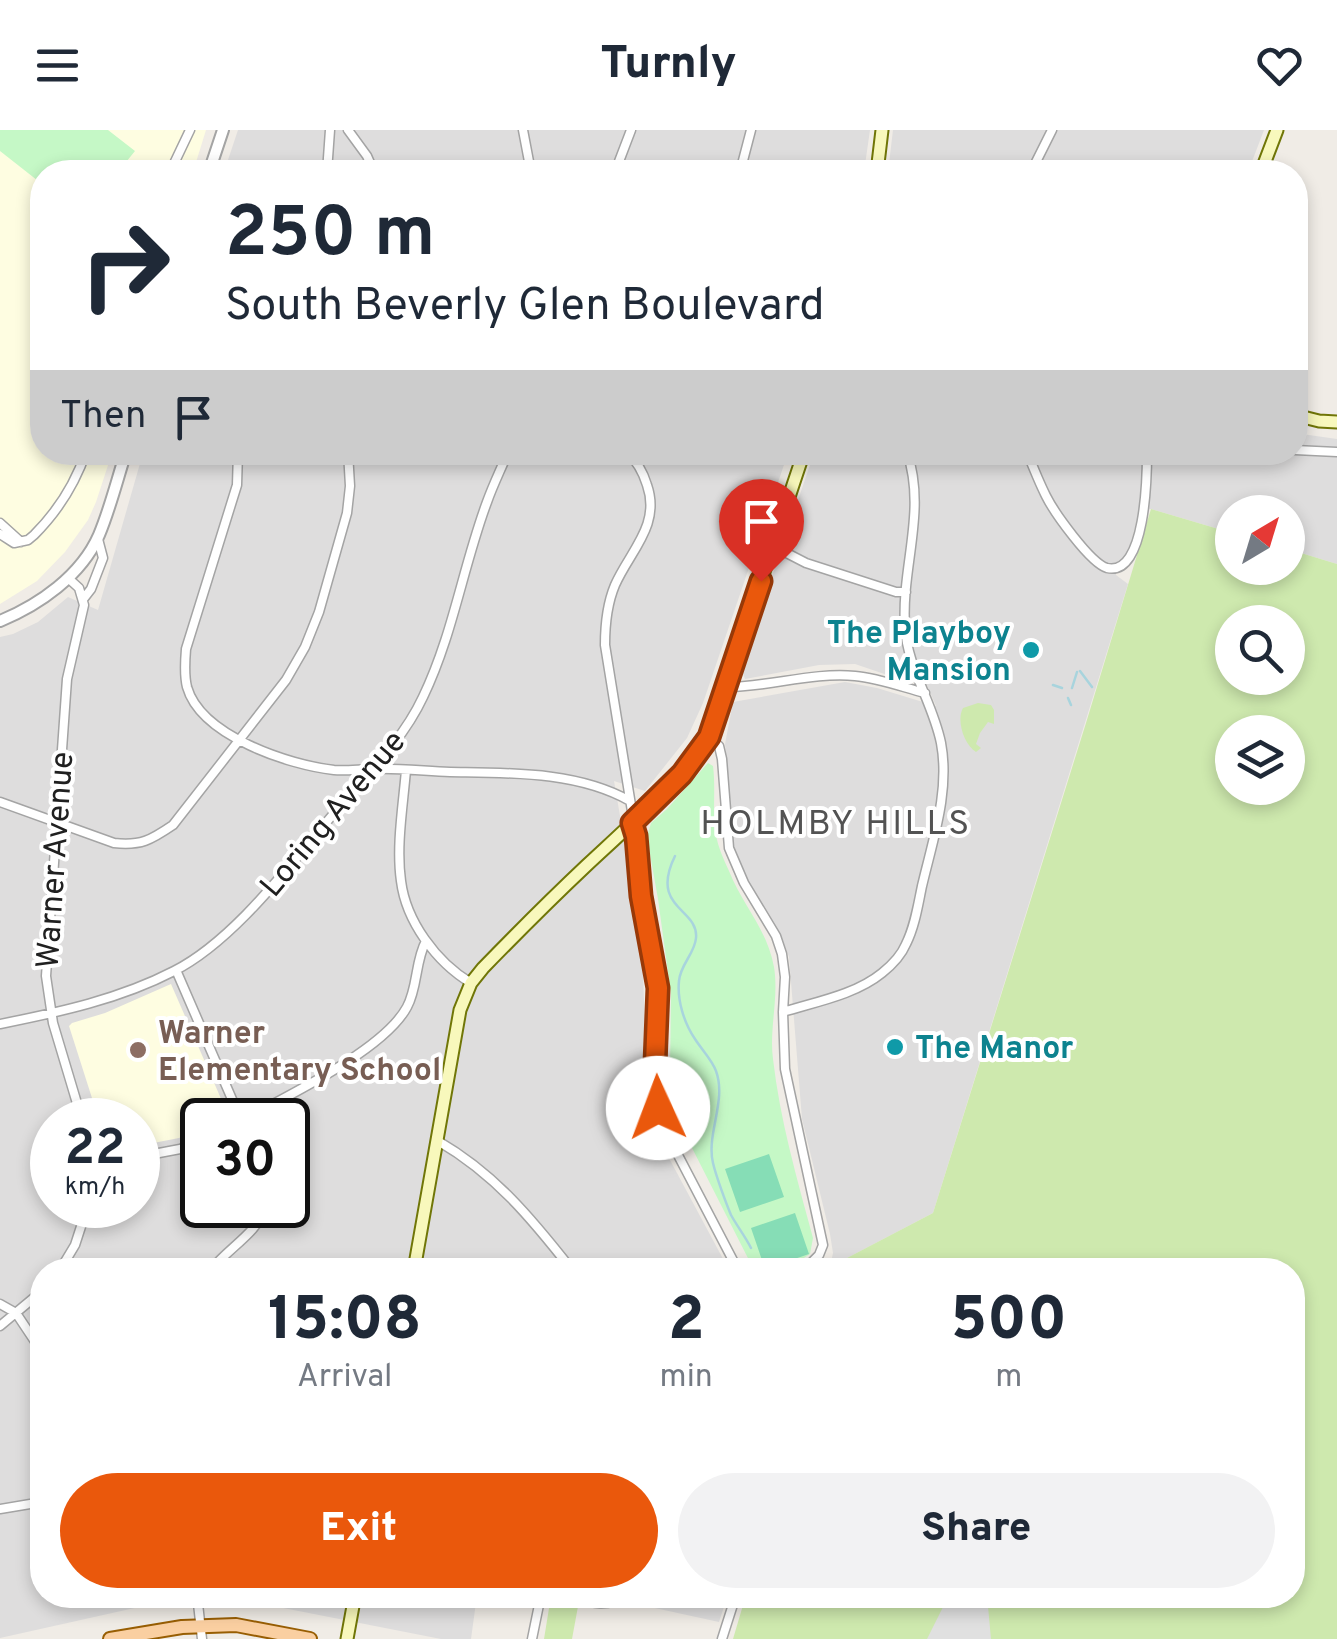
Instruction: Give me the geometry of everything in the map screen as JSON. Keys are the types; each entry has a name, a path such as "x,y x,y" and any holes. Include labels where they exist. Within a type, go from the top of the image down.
{"main road":[{"path":"878,160 882,130"},
{"path":"1267,160 1278,130"},
{"path":"1308,419 1337,422"},
{"path":"416,1258 460,1010 470,983 574,876 682,774 709,737 800,465"},
{"path":"347,1639 353,1608"},
{"path":"110,1639 252,1627 310,1639"}],"street":[{"path":"176,160 190,130"},
{"path":"213,160 224,130"},
{"path":"327,160 330,130"},
{"path":"348,130 369,160"},
{"path":"522,130 528,160"},
{"path":"619,160 630,130"},
{"path":"743,160 752,130"},
{"path":"1037,160 1052,130"},
{"path":"1308,451 1337,452"},
{"path":"0,534 8,541 21,542 34,535 52,515 81,465"},
{"path":"0,622 38,602 68,578 98,539 122,465"},
{"path":"238,465 238,485 186,649 187,687 206,718 240,740 294,763 338,770 515,773 613,792 630,801"},
{"path":"0,802 114,843 134,845 173,825 286,680 305,648 347,513 349,465"},
{"name":"Loring Avenue","path":"0,1024 96,1002 176,970 214,944 242,917 372,769 421,702 436,670 486,503 502,465"},
{"path":"638,465 650,494 651,513 638,549 614,587 605,646 658,988 654,1089 666,1134 732,1258"},
{"path":"783,1012 869,982 892,964 908,942 943,790 942,749 908,650 905,630 916,508 911,465"},
{"path":"1033,465 1056,512 1094,560 1114,568 1128,560 1143,515 1146,465"},
{"path":"0,523 21,542"},
{"name":"Warner Avenue","path":"75,1098 50,1014 46,976 66,679 84,598 103,558 98,539"},
{"path":"773,546 820,568 906,592"},
{"path":"68,578 84,598"},
{"path":"726,687 855,676 925,693"},
{"path":"709,737 719,746 722,759 729,848 782,954 786,977 785,1068 823,1245 816,1258"},
{"path":"406,770 401,883 414,921 426,941 470,983"},
{"path":"282,1098 332,1071 386,1032 408,1006 426,941"},
{"path":"176,970 232,1098"},
{"path":"438,1141 462,1155 525,1210 563,1258"},
{"path":"67,1258 81,1228"},
{"path":"221,1258 254,1228"},
{"path":"0,1326 30,1301"},
{"path":"0,1304 16,1313 30,1334"},
{"path":"0,1510 30,1504"},
{"path":"532,1639 538,1608"},
{"path":"722,1639 732,1608"}],"shaded area":[{"path":"0,130 206,130 197,160 30,160 30,465 108,465 88,520 65,552 37,581 0,604"},
{"path":"238,130 870,130 866,160 228,160"},
{"path":"893,130 1264,130 1253,160 889,160"},
{"path":"1308,435 1337,439 1337,564 1305,554 1305,495 1215,495 1215,528 1140,509 1128,552 1115,563 1116,575 1128,584 933,1213 847,1258 832,1258 830,1234 802,1119 789,957 780,933 746,880 733,847 725,744 733,702 845,682 936,706 922,674 908,682 855,664 819,665 745,679 741,668 810,465 1308,465"},
{"path":"140,465 784,465 703,703 687,738 645,791 614,781 642,943 648,1119 723,1258 30,1258 30,1608 135,1608 0,1638 0,637 38,622 68,597 98,610"},
{"name":"Warner Elementary School","path":"171,984 221,1098 180,1098 180,1138 160,1142 160,1098 92,1098 69,1026"},
{"path":"283,1608 475,1608 471,1639 441,1639"},
{"path":"655,1608 724,1608 719,1622"},
{"path":"942,1608 988,1608 991,1639 927,1639"}],"green space":[{"path":"0,130 108,130 135,151 128,160 30,160 30,175 0,151"},
{"path":"1151,509 1215,528 1215,585 1305,585 1305,554 1337,564 1337,1639 733,1639 742,1608 1305,1608 1305,1258 847,1258 933,1213"},
{"path":"978,703 991,705 994,724 988,722 980,733 976,744 981,748 976,752 965,738 960,719 963,708"},
{"path":"708,763 713,766 718,844 766,941 774,967 772,1048 776,1082 813,1238 810,1254 804,1258 748,1258 689,1142 675,1104 670,1070 671,994 647,837 651,823"},
{"path":"769,1154 784,1197 740,1212 725,1169"},
{"path":"795,1213 809,1254 797,1258 761,1258 751,1228"},
{"path":"549,1608 578,1608 572,1639 544,1639"}],"waterway":[{"path":"1080,671 1092,687"},
{"path":"1072,688 1077,672"},
{"path":"1053,685 1062,688"},
{"path":"1068,698 1071,705"},
{"path":"675,856 668,887 695,928 696,938 680,975 680,1003 691,1033 716,1071 719,1094 713,1163 731,1215 751,1248"}],"place":[{"name":"The Playboy Mansion","path":"1031,650"},
{"name":"The Manor","path":"895,1047"},
{"name":"Warner Elementary School","path":"138,1050"}],"district":[{"name":"HOLMBY HILLS","path":"836,822"}],"route":[{"path":"658,1108 654,1089 658,988 632,823 682,774 709,737 761,581"}]}
